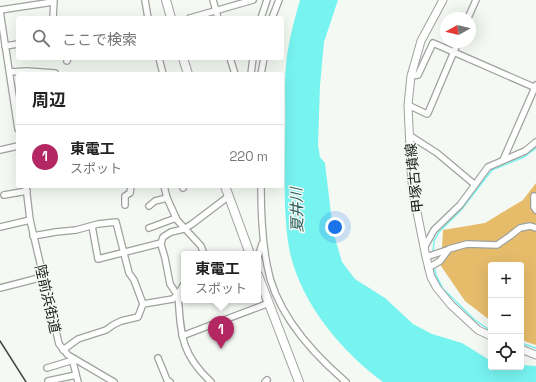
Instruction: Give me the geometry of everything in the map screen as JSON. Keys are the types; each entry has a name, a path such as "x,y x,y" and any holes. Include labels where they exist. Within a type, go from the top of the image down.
{"highway":[{"path":"166,0 170,16"},
{"path":"184,60 187,72"},
{"path":"226,188 249,251"},
{"path":"261,282 300,382"}],"main road":[{"name":"甲塚古墳線","path":"443,0 421,41 410,76 408,105 413,192 424,249 437,288 451,305 478,330 488,335"},
{"path":"524,350 536,354"}],"street":[{"path":"145,0 148,16"},
{"path":"213,0 218,16"},
{"path":"196,16 250,0"},
{"path":"262,16 267,0"},
{"path":"273,16 278,0"},
{"path":"471,12 476,0"},
{"path":"16,109 0,10 54,1 53,16"},
{"path":"410,76 418,75 433,43 536,86 503,160"},
{"path":"5,46 16,44"},
{"path":"408,105 426,114 428,113 456,48"},
{"path":"159,60 163,72"},
{"path":"231,60 234,72"},
{"path":"251,72 253,60"},
{"path":"261,72 264,60"},
{"path":"10,72 40,72"},
{"path":"409,135 437,154 474,184"},
{"path":"424,249 434,230 460,205 488,167 525,151 536,142"},
{"path":"0,150 16,146"},
{"path":"4,195 26,188"},
{"name":"陸前浜街道","path":"26,188 33,236 57,339 63,350 74,360 114,382"},
{"path":"125,205 124,198 130,193 131,188"},
{"path":"164,188 167,198 176,218 201,246 203,251"},
{"path":"261,188 263,242 270,280 293,326 313,350 346,382"},
{"path":"211,382 198,370 188,354 182,336 178,294 170,284 161,243 163,237 167,234 186,228 229,196"},
{"path":"534,196 534,207 536,210"},
{"path":"149,206 155,201 167,198"},
{"path":"150,228 176,218"},
{"path":"0,227 30,220"},
{"path":"33,236 76,230 116,222 129,272 134,280 143,304 138,317 121,321 106,330 78,339 63,350"},
{"path":"92,226 98,259 161,243"},
{"path":"427,257 467,244 497,245 520,228 530,226 536,228"},
{"path":"260,251 263,242"},
{"path":"430,267 440,261 444,251"},
{"path":"0,288 43,277"},
{"path":"143,304 173,299 181,289"},
{"path":"182,336 269,303"},
{"path":"158,358 167,380 170,382"},
{"path":"47,368 74,360 78,382"},
{"path":"48,381 76,375"}],"shaded area":[{"path":"536,183 536,345 524,341 524,262 488,262 488,319 465,301 441,266 443,230 485,223 523,200"}],"water":[{"name":"夏井川","path":"300,0 338,0 324,42 320,85 318,145 320,157 325,163 333,231 342,262 355,279 385,298 413,324 432,334 462,343 488,359 488,370 524,370 524,365 536,366 536,382 383,382 351,354 322,321 300,283 293,262 286,228 285,90 286,65 293,24"}],"waterway":[{"path":"433,253 434,241 439,232 461,210 492,170 524,157 536,148"},
{"path":"434,267 443,289 475,320 488,329"},
{"path":"524,344 536,348"}],"railway":[{"path":"0,341 26,382"}],"place":[{"name":"東電工","path":"221,349"}]}
